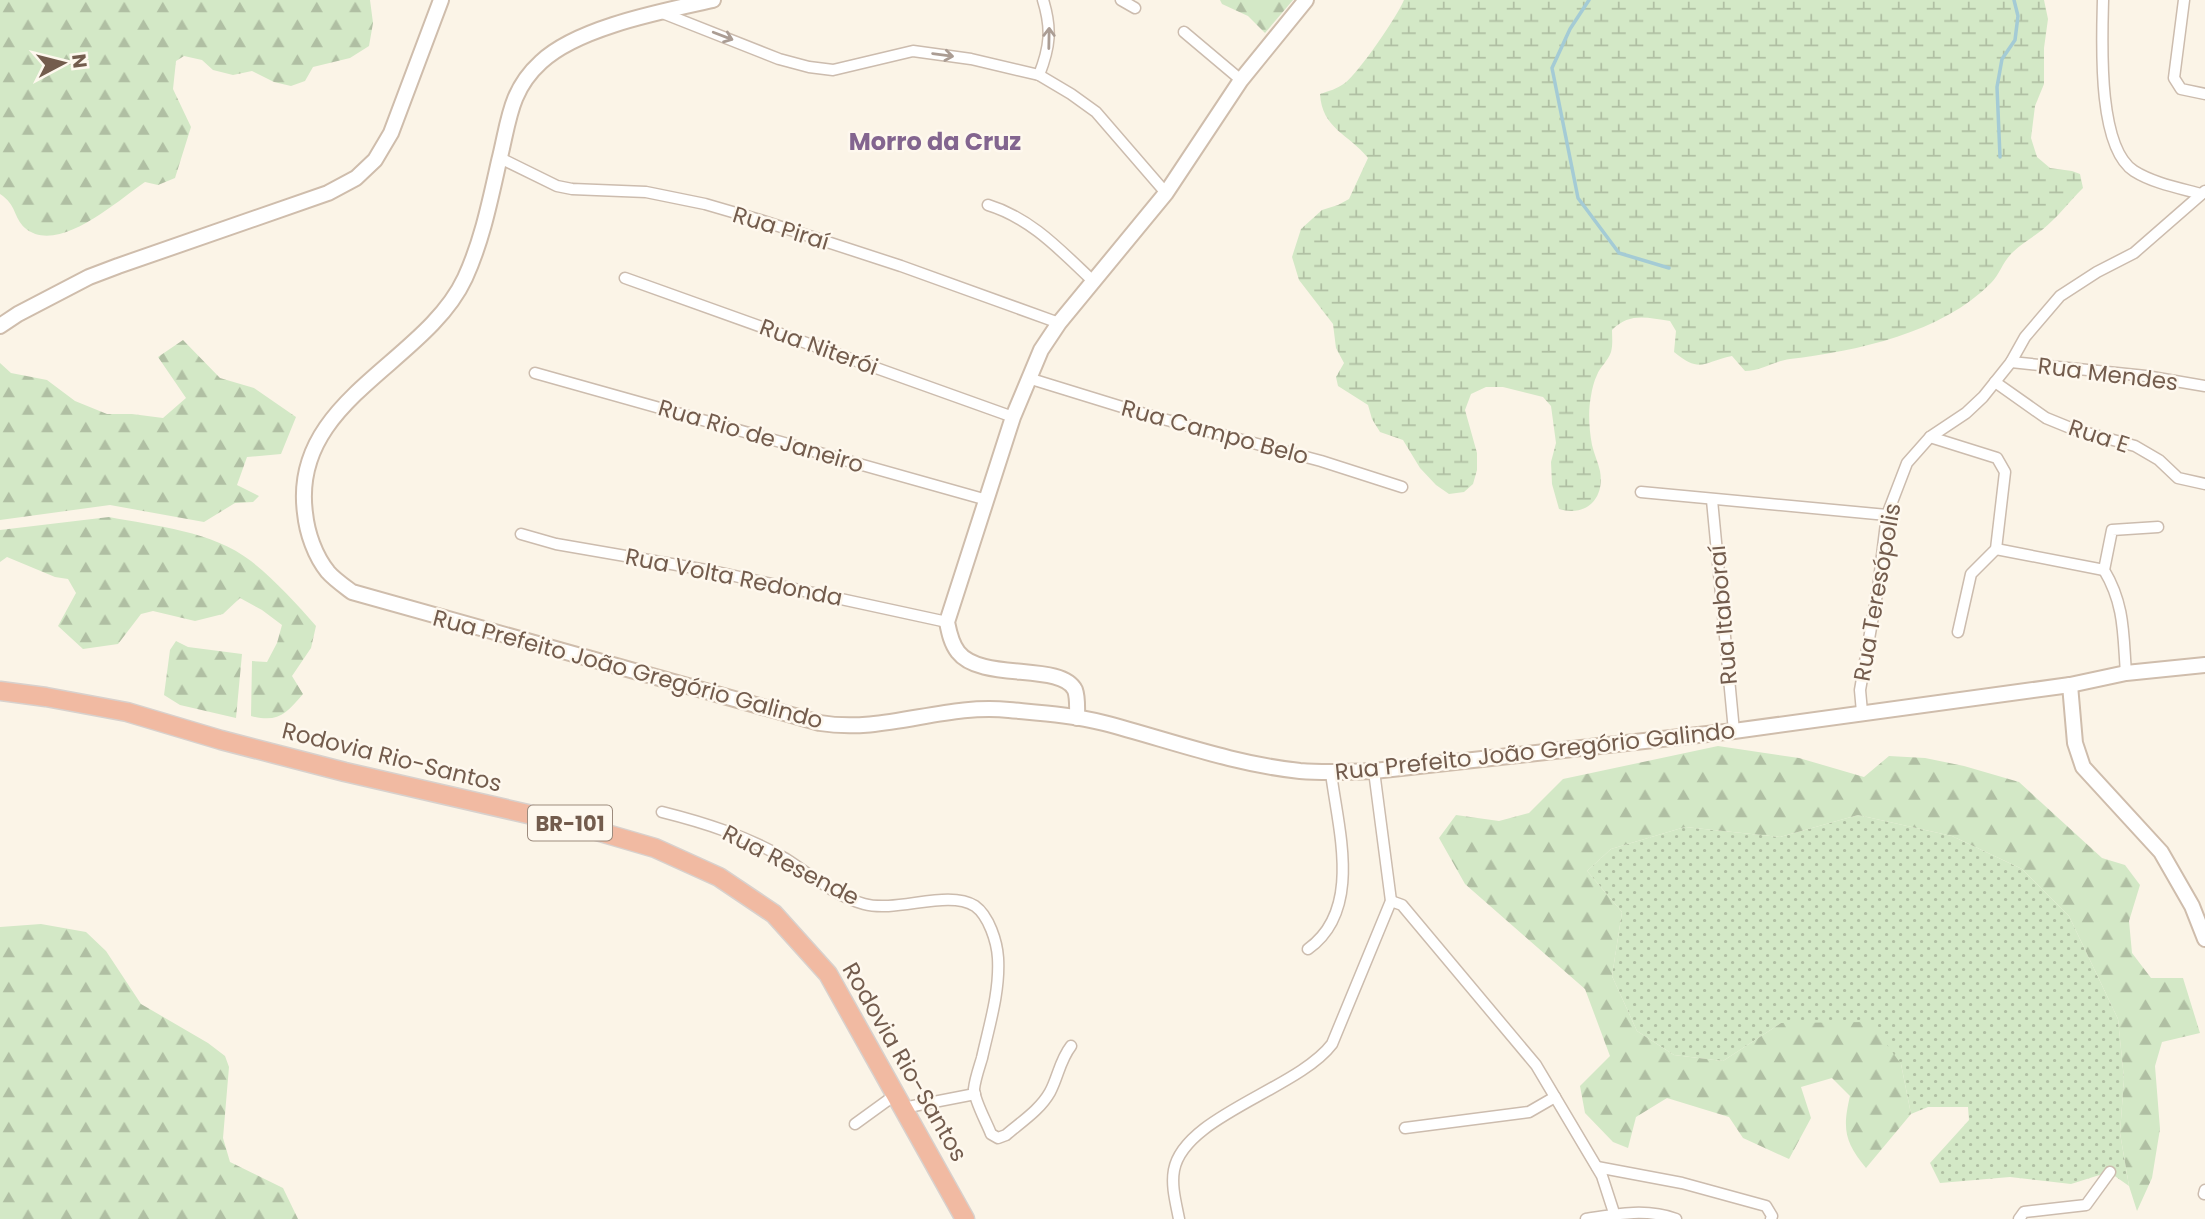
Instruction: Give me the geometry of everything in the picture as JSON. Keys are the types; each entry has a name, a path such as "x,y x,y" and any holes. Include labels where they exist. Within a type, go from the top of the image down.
{"highway":[{"name":"Rodovia Rio-Santos","path":"0,691 127,712 345,772 576,825 655,848 719,877 774,914 828,974 965,1219"}],"main road":[{"path":"0,326 89,277 317,197 356,178 375,160 391,133 441,0"},
{"name":"Rua Prefeito João Gregório Galindo","path":"713,0 659,12 562,46 542,60 525,78 513,100 479,245 464,281 428,329 354,392 327,426 305,474 303,499 312,544 328,572 352,592 841,727 869,726 993,709 1077,718 1220,755 1299,771 1331,773 1374,771 1734,731 2070,685 2126,673 2205,665"},
{"path":"1077,718 1076,694 1071,685 1050,676 989,668 970,662 959,654 951,640 947,622 1013,416 1041,350 1059,323 1166,193 1241,79 1306,0"},
{"path":"2070,685 2075,743 2083,767 2161,852 2192,906 2205,939"}],"street":[{"path":"1039,75 1048,52 1049,33 1043,0"},
{"path":"1121,0 1135,8"},
{"path":"2103,0 2101,51 2112,135 2118,155 2133,170 2157,181 2203,193"},
{"path":"2185,0 2174,78 2181,89 2205,94"},
{"path":"659,12 779,59 809,67 834,70 913,51 971,59 1039,75 1096,113 1166,193"},
{"path":"1184,32 1241,79"},
{"name":"Rua Piraí","path":"500,158 557,186 646,192 705,204 760,220 901,266 1059,323"},
{"name":"Rua Teresópolis","path":"1862,712 1860,690 1878,588 1886,515 1907,463 1930,437 1966,413 1983,397 2011,362 2025,337 2060,296 2097,272 2134,253 2203,193"},
{"path":"988,205 1036,228 1093,281"},
{"name":"Rua Niterói","path":"625,278 1013,416"},
{"name":"Rua Mendes","path":"2011,362 2146,376 2205,386"},
{"name":"Rua Rio de Janeiro","path":"535,373 987,500"},
{"name":"Rua Campo Belo","path":"1028,378 1148,415 1321,461 1402,487"},
{"name":"Rua E","path":"1995,382 2046,418 2073,429 2135,446 2160,460 2178,478 2205,484"},
{"path":"1930,437 1997,458 2005,471 1996,549 1971,574 1958,632"},
{"path":"1641,492 1886,515"},
{"name":"Rua Itaboraí","path":"1712,500 1734,731"},
{"path":"2126,673 2126,639 2121,608 2104,570 2112,530 2158,527"},
{"name":"Rua Volta Redonda","path":"521,534 556,544 712,571 947,622"},
{"path":"1996,549 2104,570"},
{"path":"1179,1219 1172,1182 1177,1156 1195,1135 1324,1054 1332,1044 1391,901 1374,771"},
{"path":"1308,949 1320,941 1341,898 1343,874 1331,773"},
{"name":"Rua Resende","path":"662,812 733,832 785,859 834,891 865,904 891,908 962,901 979,909 988,922 998,959 996,993 975,1094"},
{"path":"1391,901 1402,905 1411,915 1536,1065 1602,1176 1616,1217"},
{"path":"855,1124 899,1101 975,1094 991,1134 998,1138 1006,1135 1044,1101 1071,1046"},
{"path":"1405,1129 1529,1112 1555,1097"},
{"path":"1597,1167 1682,1182 1766,1206 1771,1219"},
{"path":"2019,1219 2024,1212 2086,1205 2109,1172"},
{"path":"1587,1219 1642,1212 1676,1219"}],"green space":[{"path":"0,0 370,0 373,23 369,46 350,58 313,67 305,81 291,86 274,82 252,71 233,75 213,70 202,60 184,56 176,61 173,89 191,127 175,178 158,185 145,182 87,222 54,235 39,235 25,228 9,202 0,194"},
{"path":"1220,0 1293,0 1265,33 1248,16 1222,4"},
{"path":"1404,0 2044,0 2048,19 2044,48 2044,84 2035,106 2031,138 2037,157 2050,168 2080,174 2083,188 2047,225 2013,252 1991,283 1971,300 1924,327 1870,345 1784,360 1745,371 1732,356 1697,365 1683,359 1674,352 1676,331 1670,321 1632,318 1619,324 1612,330 1611,352 1598,372 1591,393 1590,433 1601,481 1600,490 1592,504 1585,508 1569,511 1559,509 1552,484 1551,462 1556,443 1551,406 1543,397 1503,387 1486,387 1471,394 1465,410 1477,453 1477,470 1473,484 1464,492 1449,494 1420,468 1403,440 1380,432 1368,405 1338,386 1336,377 1344,363 1336,348 1333,324 1299,280 1292,257 1301,229 1322,210 1349,199 1368,158 1331,123 1322,106 1320,94 1339,87 1351,77 1377,44"},
{"path":"183,340 220,378 254,388 296,417 281,454 247,457 237,485 259,496 253,502 235,503 204,522 110,505 0,520 0,363 11,373 47,380 75,401 107,414 163,418 186,398 158,357"},
{"path":"109,517 183,531 219,543 251,561 285,592 316,626 311,648 292,676 303,694 292,707 275,717 251,716 252,661 267,662 277,643 282,625 240,598 223,614 195,621 153,611 141,614 118,644 83,649 58,626 76,593 68,579 55,577 7,557 0,562 0,530"},
{"path":"176,641 188,647 242,654 236,718 180,705 164,695 170,650"},
{"path":"1718,746 1799,758 1864,777 1889,756 1925,758 2019,782 2102,858 2125,865 2140,885 2129,921 2132,953 2151,978 2183,978 2200,1033 2162,1042 2155,1066 2160,1129 2152,1178 2137,1211 2129,1186 2120,1133 2124,1079 2118,1019 2069,916 2022,869 1952,836 1858,815 1780,837 1685,827 1611,849 1587,871 1622,912 1612,976 1637,1031 1674,1055 1723,1061 1781,1023 1870,1022 1901,1064 1911,1114 1866,1168 1847,1135 1846,1118 1850,1096 1832,1078 1801,1087 1811,1118 1789,1159 1743,1138 1729,1117 1667,1098 1636,1117 1628,1148 1613,1142 1585,1113 1580,1086 1610,1056 1585,989 1465,884 1439,838 1456,815 1499,821 1529,813 1563,779"},
{"path":"1858,815 1952,836 2022,869 2069,916 2118,1019 2124,1079 2120,1133 2129,1186 2109,1172 2071,1184 2010,1177 1940,1183 1930,1163 1969,1120 1968,1107 1928,1107 1911,1114 1901,1064 1781,1023 1723,1061 1674,1055 1637,1031 1612,976 1622,912 1587,871 1611,849 1685,827 1780,837"},
{"path":"41,924 86,932 106,951 141,1004 208,1043 225,1056 229,1067 223,1138 230,1162 283,1188 298,1219 0,1219 0,927"}],"waterway":[{"path":"1589,0 1570,29 1552,68 1578,198 1619,253 1669,268"},
{"path":"2000,157 1997,87 2002,59 2015,40 2018,16 2014,0"}],"district":[{"name":"Morro da Cruz","path":"935,141"}]}
